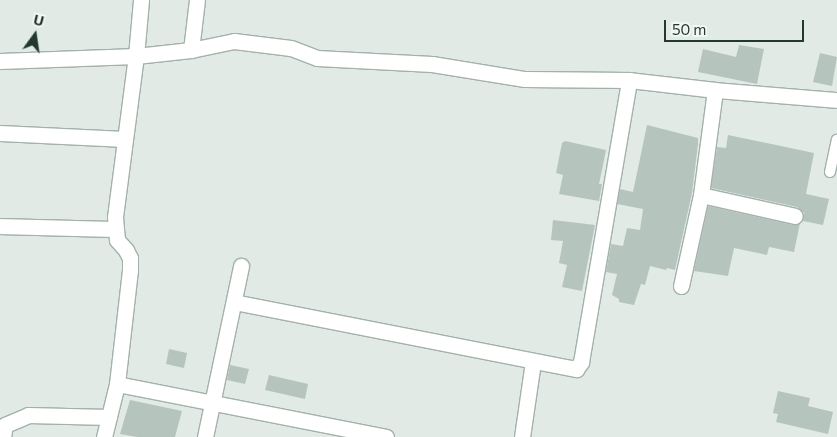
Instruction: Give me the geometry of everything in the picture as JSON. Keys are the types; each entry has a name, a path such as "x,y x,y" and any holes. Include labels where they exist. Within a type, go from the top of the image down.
{"street":[{"path":"104,437 117,384 130,270 130,258 117,240 114,229 136,56 141,0"},
{"path":"191,50 197,0"},
{"path":"0,62 136,56 191,50 234,41 291,48 317,58 432,64 525,79 629,80 714,90 837,100"},
{"path":"234,302 576,369 581,362 629,80"},
{"path":"681,286 701,195 714,90"},
{"path":"0,132 125,139"},
{"path":"701,195 795,216"},
{"path":"0,226 114,229"},
{"path":"205,437 241,266"},
{"path":"522,437 533,362"},
{"path":"117,384 386,437"},
{"path":"3,437 5,425 28,415 109,417"}],"lane":[{"path":"830,172 837,140"}],"building":[{"path":"739,45 764,49 757,84 698,72 703,49 736,57"},
{"path":"820,53 837,57 832,86 813,82"},
{"path":"647,125 698,138 698,144 692,193 675,270 650,266 645,285 641,284 634,305 619,302 619,299 612,295 617,274 606,272 611,244 623,246 627,228 640,230 643,209 617,204 620,189 633,192"},
{"path":"728,135 814,153 806,194 829,199 823,225 803,221 804,213 797,207 711,188 717,147 726,148"},
{"path":"565,141 606,150 599,184 602,184 599,201 559,194 563,175 556,173 562,143"},
{"path":"708,206 793,225 800,223 794,252 769,247 767,255 734,248 728,276 694,271"},
{"path":"553,220 595,225 582,291 562,287 567,265 559,263 563,241 551,240"},
{"path":"169,349 187,353 184,368 166,364"},
{"path":"230,365 249,369 245,384 227,380"},
{"path":"269,375 308,384 305,399 265,390"},
{"path":"778,391 810,398 808,406 833,412 828,434 776,422 778,414 773,413"},
{"path":"130,400 182,411 175,437 137,437 120,434"}]}
